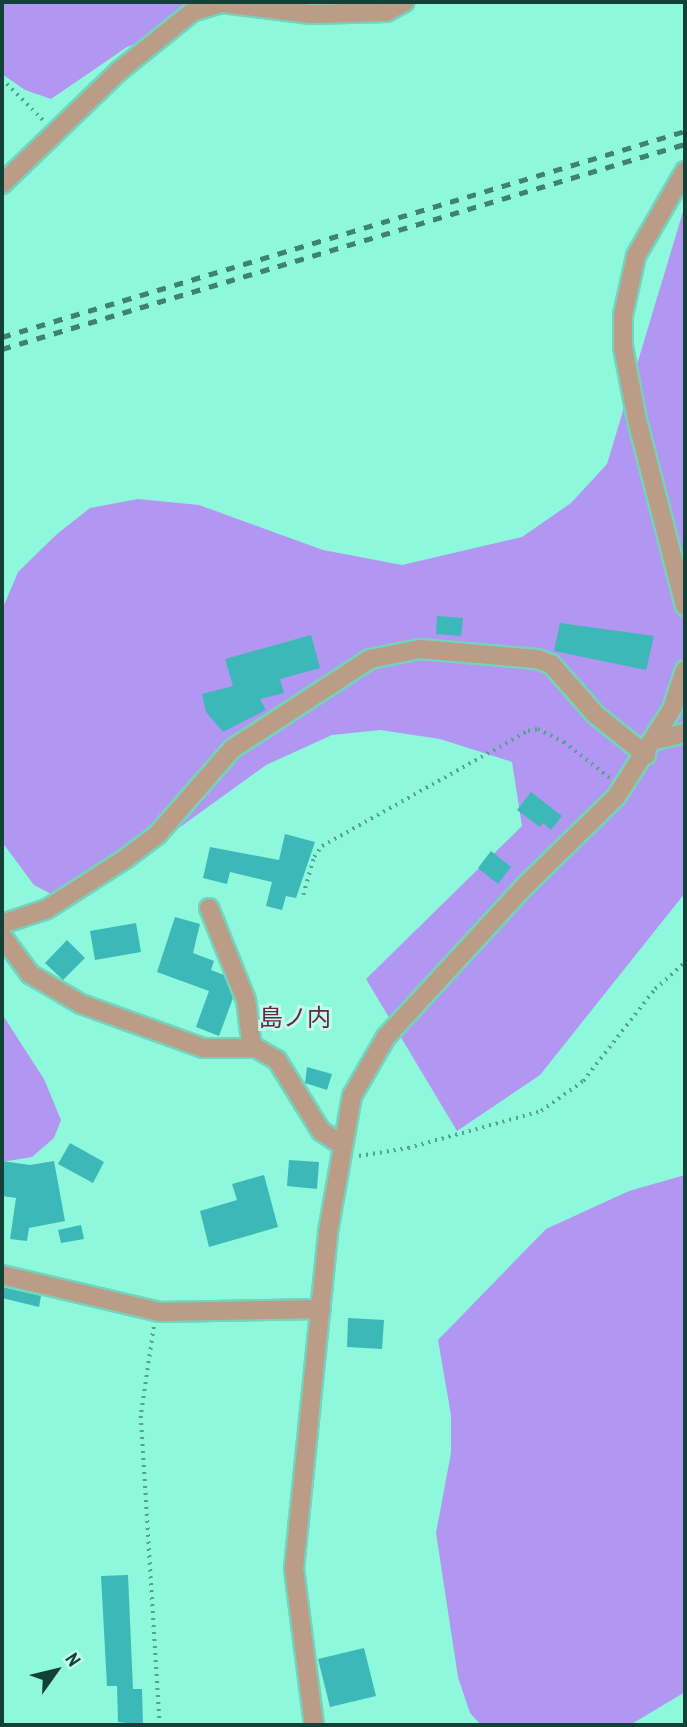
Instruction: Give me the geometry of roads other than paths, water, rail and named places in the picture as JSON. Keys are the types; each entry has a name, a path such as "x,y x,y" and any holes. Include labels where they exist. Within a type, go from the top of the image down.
{"street":[{"path":"2,184 54,131 192,12 222,3 284,13 386,12 405,2"},
{"path":"685,170 636,256 623,315 623,347 637,419 685,606"},
{"path":"2,924 47,909 125,859 157,835 232,749 370,659 420,649 537,659 551,664 596,715 650,748"},
{"path":"314,1725 294,1568 321,1309 341,1150 352,1096 386,1037 623,788 650,748 685,670"},
{"path":"650,748 685,733"},
{"path":"209,908 246,1000 252,1048"},
{"path":"2,936 30,974 81,1004 203,1048 252,1048 277,1060 320,1131 341,1150"},
{"path":"2,1275 160,1312 321,1309"}],"railway":[{"path":"2,337 685,131"},
{"path":"2,349 685,144"}],"district":[{"name":"島ノ内","path":"295,1018"}]}
